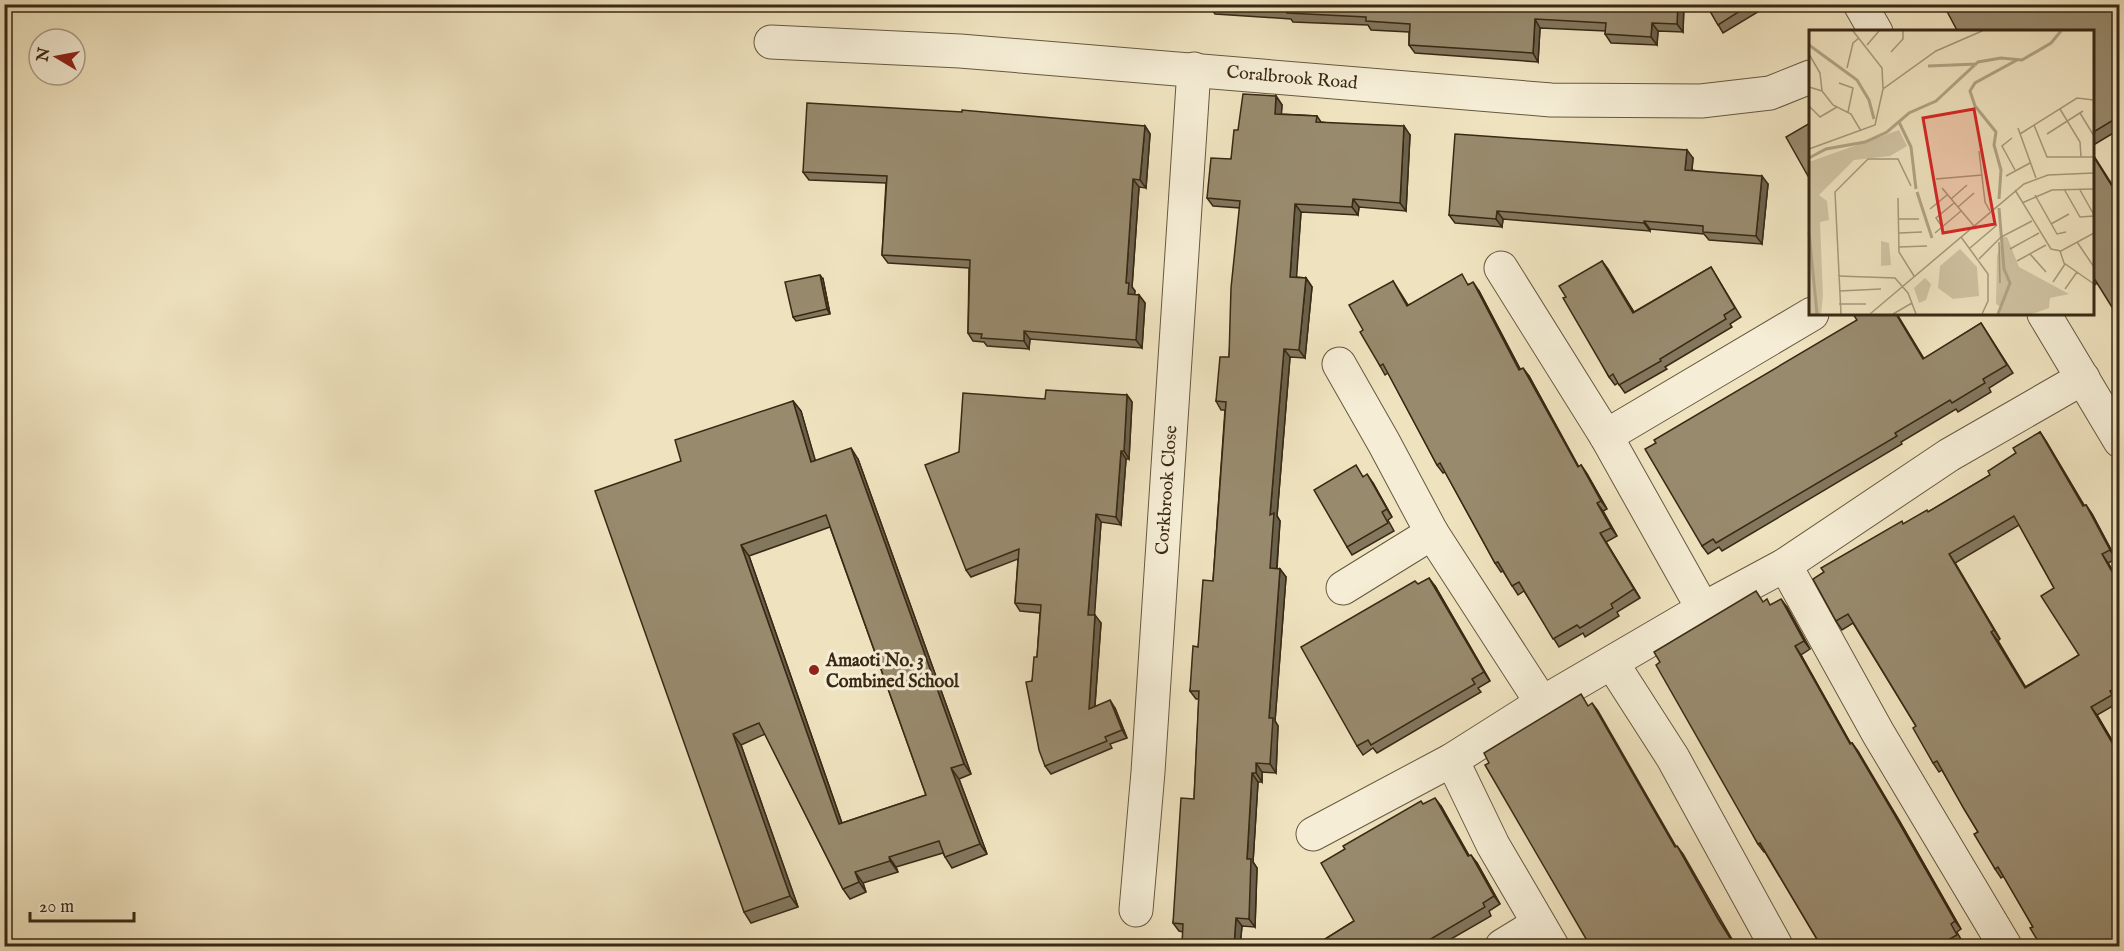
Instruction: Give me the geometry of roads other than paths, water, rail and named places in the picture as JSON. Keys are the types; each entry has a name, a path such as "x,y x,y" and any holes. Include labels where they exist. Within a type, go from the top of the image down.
{"street":[{"path":"1860,4 1875,30"},
{"name":"Coralbrook Road","path":"771,42 960,51 1551,100 1701,101 1770,93 1809,76"},
{"name":"Corkbrook Close","path":"1136,910 1148,772 1194,69"},
{"path":"1501,268 1606,436 1702,609"},
{"path":"1606,436 1810,315"},
{"path":"2045,315 2120,441"},
{"path":"1339,364 1432,533 1542,702"},
{"path":"1313,834 1452,760 1542,702 1702,609 1785,565 1949,455 2083,378"},
{"path":"1343,588 1432,533"},
{"path":"1785,565 1878,733 2005,946"},
{"path":"1612,663 1673,758 1776,946"},
{"path":"1452,760 1493,845 1545,935 1502,946"}],"place":[{"name":"Amaoti No. 3 Combined School","path":"814,670"}]}
